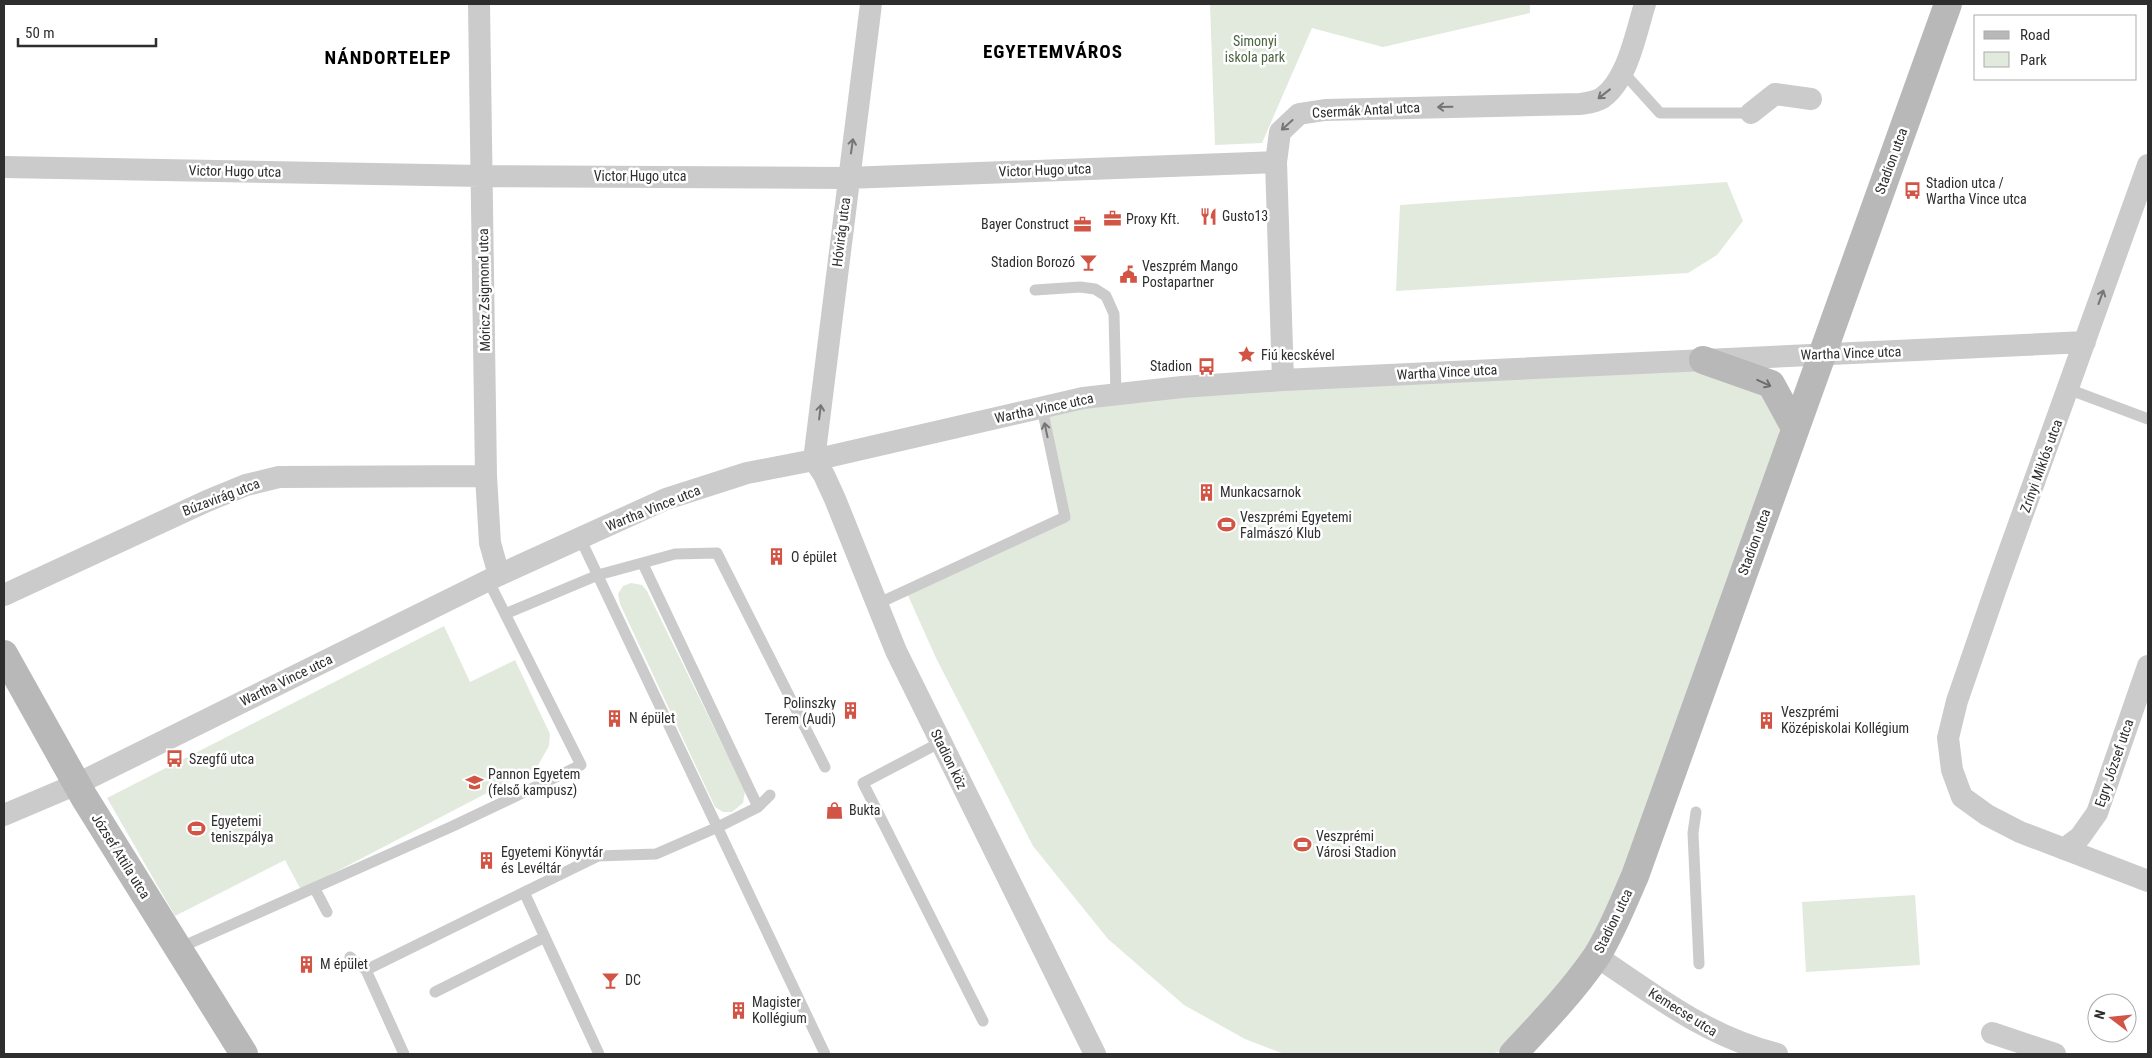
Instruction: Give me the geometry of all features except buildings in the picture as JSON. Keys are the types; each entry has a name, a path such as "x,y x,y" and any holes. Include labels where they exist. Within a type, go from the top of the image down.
{"street":[{"name":"Móricz Zsigmond utca","path":"479,4 486,476 494,577"},
{"name":"Hóvirág utca","path":"814,460 871,4"},
{"name":"Csermák Antal utca","path":"1283,380 1276,162 1280,132 1299,114 1325,110 1580,104 1601,99 1615,86 1623,72 1645,4"},
{"name":"Stadion utca","path":"1513,1054 1566,995 1596,956 1618,916 1635,876 1948,4"},
{"path":"1752,113 1775,94 1811,99"},
{"name":"Victor Hugo utca","path":"4,167 482,176 848,178 1276,162"},
{"name":"Zrínyi Miklós utca","path":"2064,849 2020,832 1987,815 1962,797 1952,770 1948,738 1957,701 2148,165"},
{"name":"Wartha Vince utca","path":"77,784 494,577 675,496 747,473 814,460 1083,398 1283,380 2085,342"},
{"path":"1702,360 1771,384 1795,428"},
{"name":"Stadion köz","path":"814,460 824,475 879,603 896,651 1095,1054"},
{"name":"Búzavirág utca","path":"4,595 207,501 246,485 279,477 486,476"},
{"name":"József Attila utca","path":"4,654 77,784 244,1054"},
{"name":"Egry József utca","path":"2064,849 2080,837 2096,814 2148,666"},
{"path":"4,815 77,784"},
{"path":"2064,849 2148,880"},
{"name":"Kemecse utca","path":"1596,956 1717,1034 1748,1047 1777,1054"},
{"path":"1992,1033 2055,1054"}],"lane":[{"path":"1623,72 1660,113 1752,113"},
{"path":"1035,290 1095,288 1106,296 1114,314 1116,395"},
{"path":"2068,389 2148,419"},
{"path":"879,603 1065,517 1042,408"},
{"path":"580,538 825,1054"},
{"path":"505,614 598,575 675,554 717,553 825,767"},
{"path":"643,564 758,807"},
{"path":"179,948 315,889 581,766 505,614 494,577"},
{"path":"941,742 863,783 983,1021"},
{"path":"366,970 598,856 656,854 758,807 770,795"},
{"path":"1696,812 1693,833 1699,964"},
{"path":"315,889 327,912"},
{"path":"524,892 599,1054"},
{"path":"435,992 545,937"},
{"path":"350,958 366,970 404,1054"}],"green space":[{"name":"Simonyi iskola park","path":"1210,4 1530,4 1530,13 1383,47 1312,28 1262,143 1215,145"},
{"path":"1727,182 1743,221 1717,255 1688,273 1396,291 1400,205"},
{"path":"1703,360 1771,384 1795,428 1618,916 1517,1046 1491,1054 1284,1054 1245,1039 1184,1005 1108,939 1033,846 936,658 906,591 1066,517 1041,407"},
{"path":"631,583 642,585 647,591 745,791 743,803 732,812 723,812 715,807 620,604 618,594 623,586"},
{"path":"444,626 470,682 515,660 550,734 549,746 537,767 301,890 285,860 175,916 107,798"},
{"path":"1915,895 1920,965 1806,972 1802,902"}],"place":[{"name":"Stadion utca / Wartha Vince utca","path":"1912,191"},
{"name":"Gusto13","path":"1208,216"},
{"name":"Proxy Kft.","path":"1112,219"},
{"name":"Bayer Construct","path":"1083,224"},
{"name":"Stadion Borozó","path":"1089,262"},
{"name":"Veszprém Mango Postapartner","path":"1128,274"},
{"name":"Fiú kecskével","path":"1247,355"},
{"name":"Stadion","path":"1206,366"},
{"name":"Munkacsarnok","path":"1206,492"},
{"name":"Veszprémi Egyetemi Falmászó Klub","path":"1226,525"},
{"name":"O épület","path":"777,557"},
{"name":"Polinszky Terem (Audi)","path":"850,711"},
{"name":"N épület","path":"615,718"},
{"name":"Veszprémi Középiskolai Kollégium","path":"1767,720"},
{"name":"Szegfű utca","path":"175,759"},
{"name":"Pannon Egyetem (felső kampusz)","path":"474,782"},
{"name":"Bukta","path":"835,810"},
{"name":"Egyetemi teniszpálya","path":"197,829"},
{"name":"Veszprémi Városi Stadion","path":"1302,844"},
{"name":"Egyetemi Könyvtár és Levéltár","path":"487,860"},
{"name":"M épület","path":"306,964"},
{"name":"DC","path":"611,980"},
{"name":"Magister Kollégium","path":"738,1010"}],"district":[{"name":"EGYETEMVÁROS","path":"1053,51"},
{"name":"NÁNDORTELEP","path":"388,57"}]}
